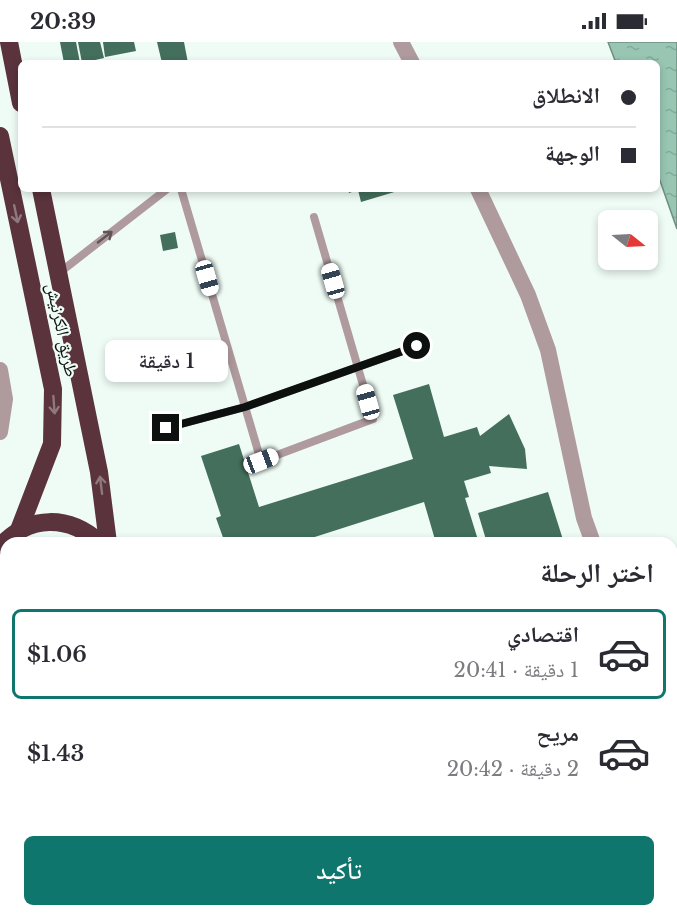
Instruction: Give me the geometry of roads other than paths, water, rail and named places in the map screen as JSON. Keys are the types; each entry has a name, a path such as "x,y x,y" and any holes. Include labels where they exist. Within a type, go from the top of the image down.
{"highway":[{"path":"9,42 18,88"},
{"name":"طريق الكرنيش","path":"0,136 52,389 54,416 52,444 19,530"},
{"name":"طريق الكرنيش","path":"42,192 99,472 107,537"},
{"path":"11,537 19,530 35,523 53,520 71,523 94,537"}],"street":[{"path":"401,42 410,60"},
{"path":"479,192 528,295 548,350 591,537"},
{"path":"0,370 5,399 0,432"}],"lane":[{"path":"59,273 163,192"},
{"path":"182,192 261,461 373,419 314,217"},
{"path":"166,428 245,407 417,346"}],"water":[{"path":"608,42 677,42 677,229 660,181 660,60 615,60"}]}
